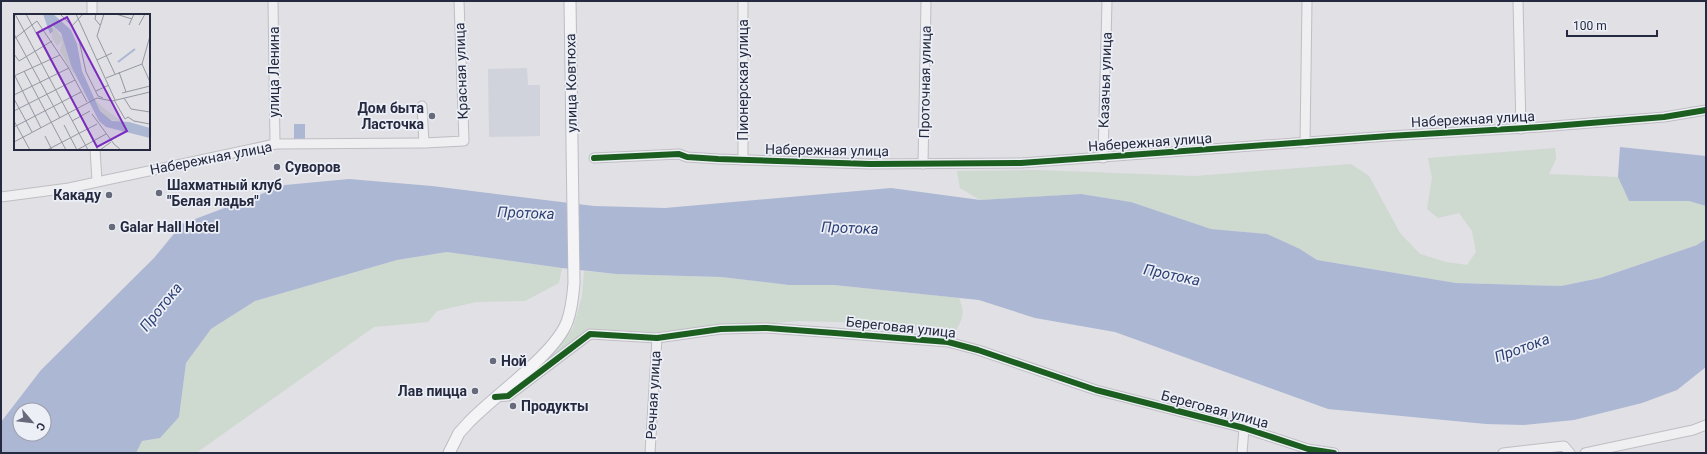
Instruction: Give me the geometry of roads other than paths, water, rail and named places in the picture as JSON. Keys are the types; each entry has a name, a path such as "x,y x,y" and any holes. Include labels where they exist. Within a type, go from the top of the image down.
{"main road":[{"name":"улица Ковтюха","path":"495,397 545,353 561,334 572,306 574,283 570,1"},
{"path":"449,453 459,433 495,397"}],"street":[{"path":"92,1 92,14"},
{"name":"улица Ленина","path":"273,1 274,144"},
{"name":"Красная улица","path":"459,1 464,141"},
{"name":"Пионерская улица","path":"743,1 743,160"},
{"name":"Проточная улица","path":"923,164 926,1"},
{"name":"Казачья улица","path":"1102,158 1107,1"},
{"path":"1305,142 1307,1"},
{"path":"1518,1 1521,128"},
{"path":"422,106 424,143"},
{"name":"Набережная улица","path":"594,158 679,154 686,157 743,160 870,164 1021,163 1664,117 1706,110"},
{"name":"Набережная улица","path":"1,197 69,188 274,144 424,143 464,141"},
{"path":"96,150 97,181"},
{"name":"Береговая улица","path":"495,397 508,396 590,334 657,338 721,329 767,328 948,342 978,350 1096,390 1244,428 1308,449 1334,453"},
{"name":"Речная улица","path":"650,453 657,338"},
{"path":"1585,453 1693,430 1706,425"},
{"path":"1242,453 1244,428"},
{"path":"1503,453 1564,446 1570,453"}],"water":[{"path":"294,124 305,124 305,141 294,141"},
{"path":"1620,147 1706,156 1706,206 1689,201 1629,201 1618,177"},
{"name":"Протока","path":"349,179 432,186 594,206 665,208 891,188 980,200 1081,194 1131,202 1211,229 1267,234 1300,249 1317,260 1456,283 1561,286 1600,278 1697,245 1706,239 1706,367 1677,390 1642,403 1574,420 1523,425 1486,424 1328,409 1115,332 1035,318 979,300 834,285 789,285 721,277 616,274 447,252 397,260 255,301 211,329 186,363 179,417 160,438 142,441 136,453 1,453 1,422 12,408 12,442 52,442 52,402 16,402 41,370 154,258 182,224 285,185"}],"place":[{"name":"Дом быта Ласточка","path":"432,116"},
{"name":"Суворов","path":"277,167"},
{"name":"Шахматный клуб \"Белая ладья\"","path":"159,193"},
{"name":"Какаду","path":"109,195"},
{"name":"Galar Hall Hotel","path":"112,227"},
{"name":"Ной","path":"493,361"},
{"name":"Лав пицца","path":"475,391"},
{"name":"Продукты","path":"513,406"}]}
